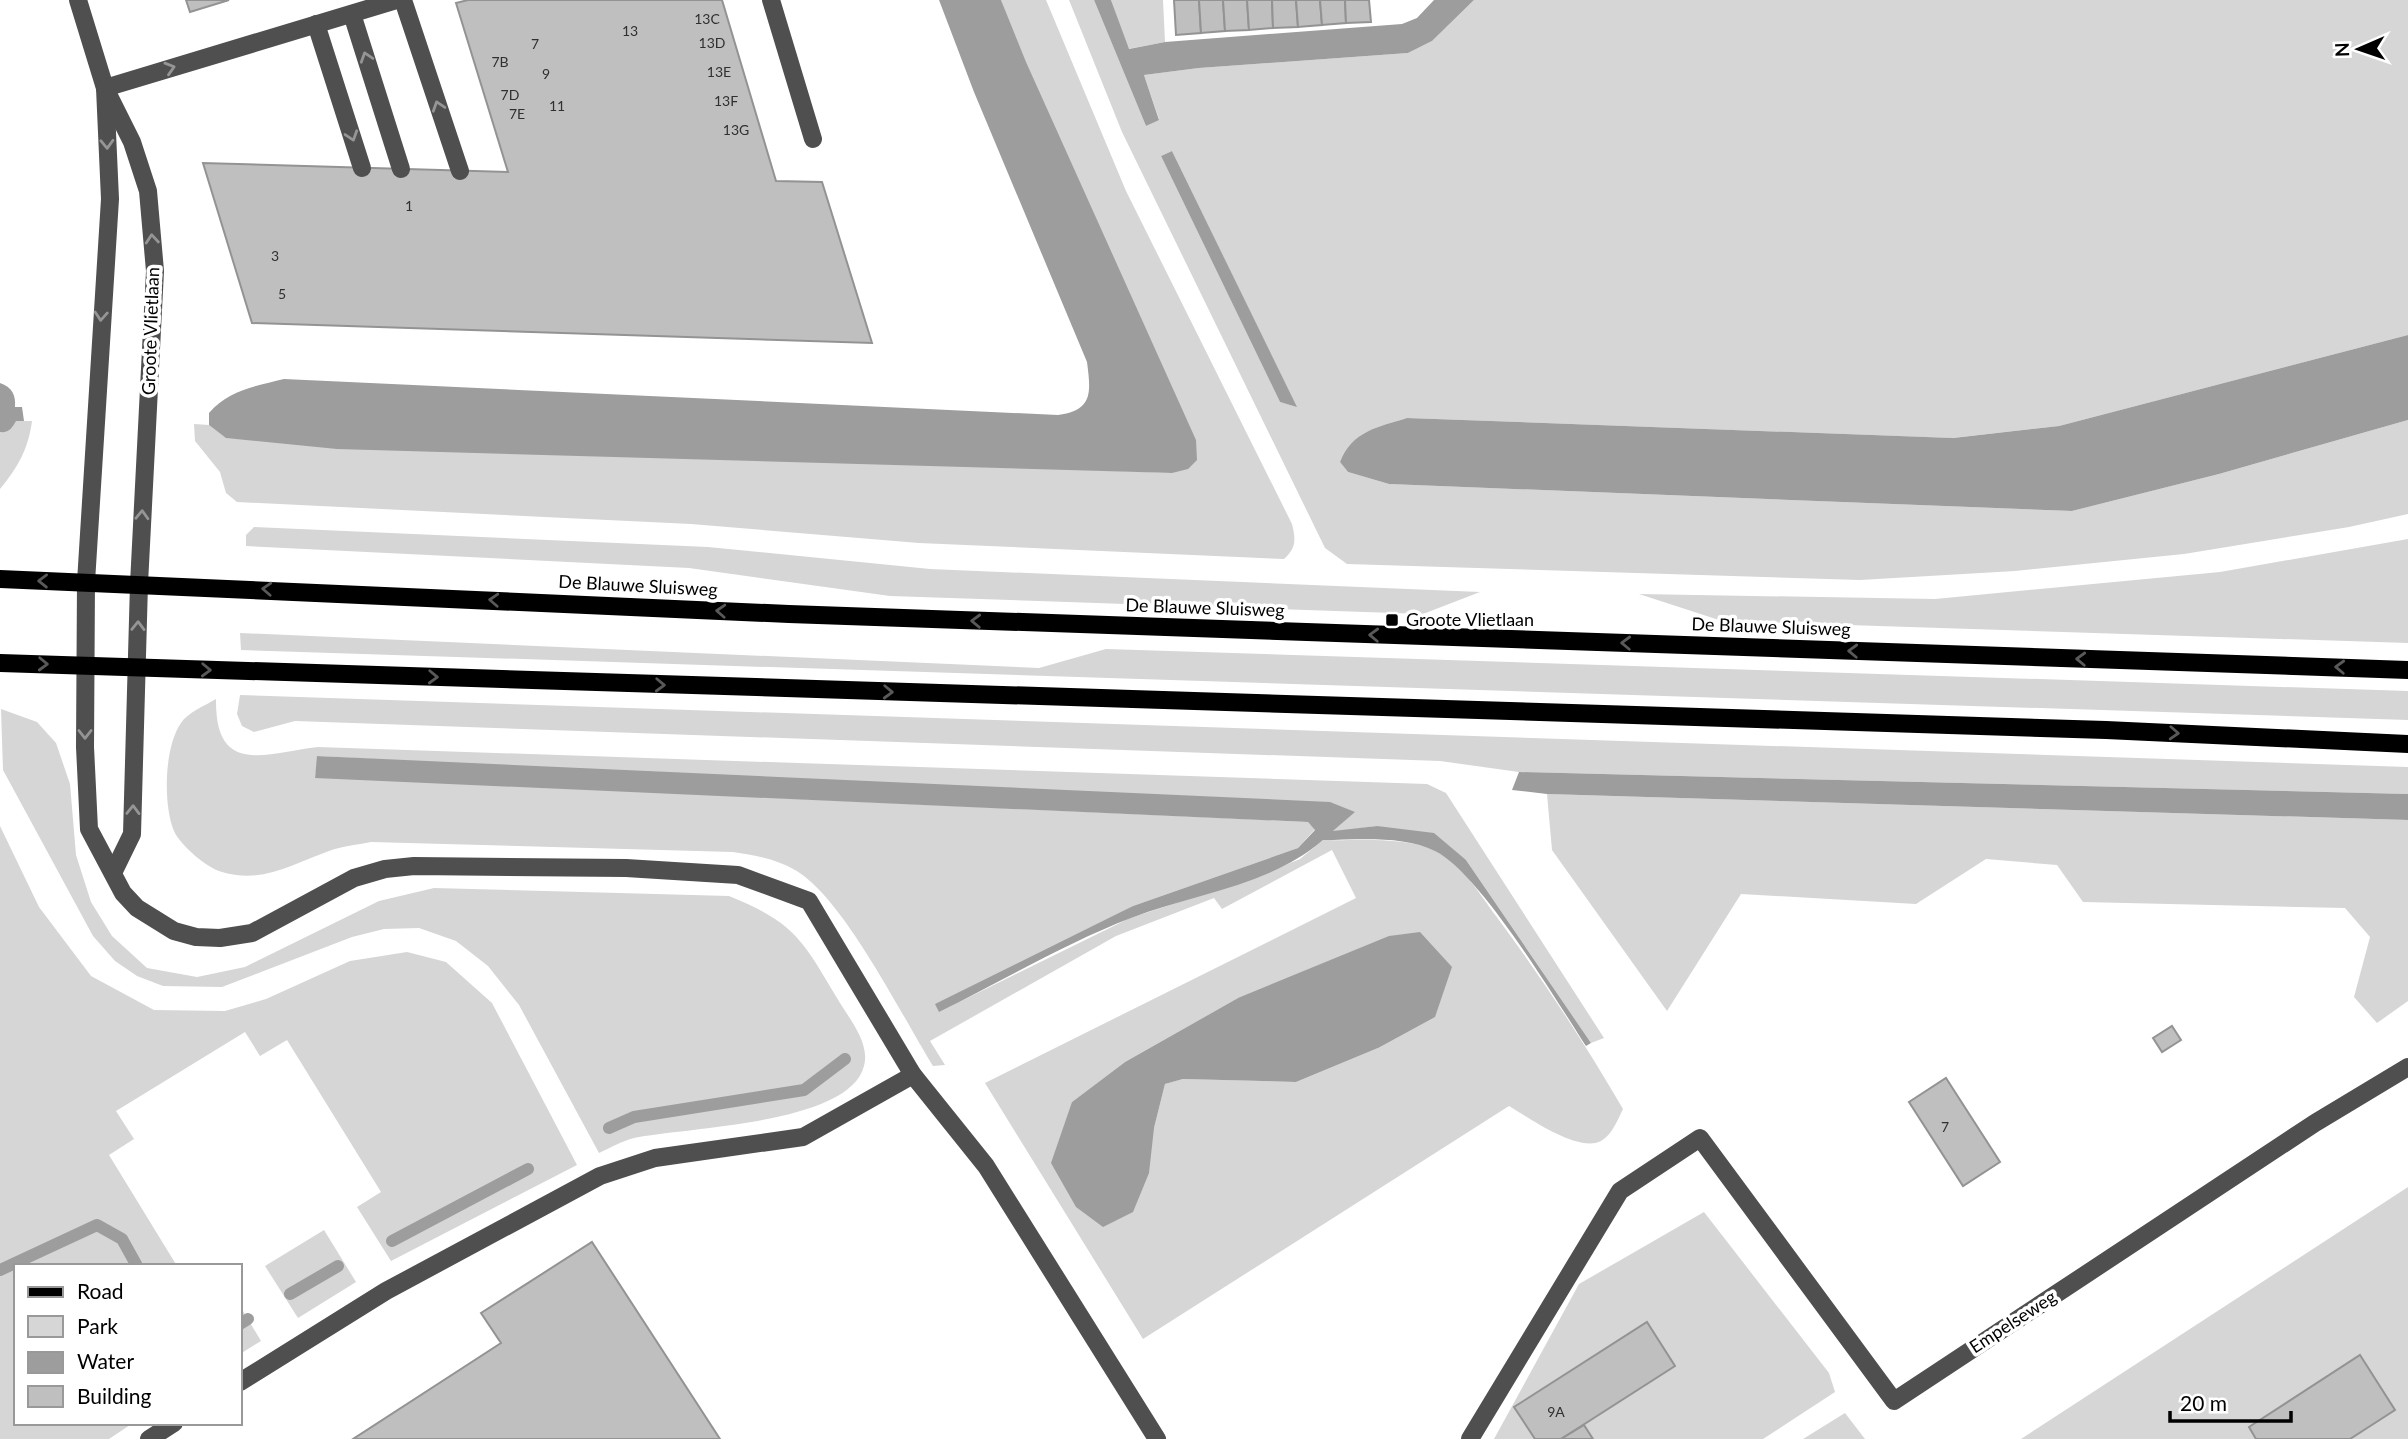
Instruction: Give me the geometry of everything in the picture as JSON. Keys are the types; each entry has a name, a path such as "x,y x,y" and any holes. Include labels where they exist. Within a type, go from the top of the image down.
{"main road":[{"name":"De Blauwe Sluisweg","path":"0,579 803,615 2408,670"},
{"path":"0,663 2106,730 2408,744"}],"street":[{"name":"Groote Vlietlaan","path":"78,0 105,88 132,142 148,191 155,271 139,584 132,834 113,873"},
{"path":"105,88 397,0"},
{"path":"403,0 460,171"},
{"path":"771,0 813,139"},
{"path":"352,14 401,169"},
{"path":"316,24 362,167"},
{"name":"Groote Vlietlaan","path":"105,88 110,199 86,582 85,666 89,829 123,893 153,921 174,931 220,938 252,933 354,878 404,867 626,868 738,875 809,901 914,1075 986,1166 1157,1439"},
{"name":"Empelseweg","path":"1470,1439 1620,1191 1700,1138 1894,1401 2305,1130 2408,1067"},
{"path":"242,1381 386,1292 600,1176 655,1158 803,1137 914,1075"},
{"path":"149,1439 171,1425"}],"green space":[{"path":"1001,0 1046,0 1126,191 1292,524 1294,543 1284,559 919,543 691,524 237,502 226,493 220,472 195,441 194,424 209,425 227,438 1172,473"},
{"path":"1069,0 1094,0 1146,126 1159,119 1144,75 1199,68 1408,53 1432,41 1474,0 2408,0 2408,335 2059,426 1952,438 1407,418 1376,428 1359,437 1351,443 1340,462 1348,472 1389,484 2072,511 2219,474 2408,420 2408,514 2349,527 2184,554 2015,571 1860,580 1347,564 1325,548 1122,132","holes":["1172,151 1296,406 1280,402 1161,156"]},
{"path":"1111,0 1163,0 1165,42 1128,49"},
{"path":"15,421 32,421 28,441 21,458 0,489 0,432 5,432"},
{"path":"254,527 708,547 930,569 1480,592 1423,614 890,596 689,568 246,546 246,535"},
{"path":"2408,539 2408,643 1722,621 1639,594 1935,599 2220,572"},
{"path":"240,633 1039,668 1106,649 2408,691 2408,720 241,650"},
{"path":"240,695 2408,767 2408,794 1519,772 1440,761 295,721 254,732 242,726 237,714"},
{"path":"216,699 218,724 224,740 234,750 247,754 263,755 318,747 1427,784 1446,793 1604,1038 1591,1043 1466,860 1377,826 1332,832 1354,812 318,756 315,777 1308,822 1315,829 1298,848 1133,906 939,1012 1130,918 1251,879 1300,859 1323,840 1394,841 1421,846 1434,850 1453,862 1476,888 1562,1011 1623,1109 1608,1135 1601,1141 1591,1143 1567,1138 1509,1106 1143,1339 985,1083 1356,898 1332,850 1222,909 1214,898 1116,936 930,1041 945,1065 933,1066 870,959 832,905 813,884 795,870 765,858 733,852 371,842 334,849 290,867 264,874 237,875 216,870 195,856 177,837 170,820 167,776 171,746 181,723","holes":["1238,998 1378,1048 1296,1082 1183,1079 1165,1084 1154,1128 1072,1102 1125,1062"]},
{"path":"1,709 37,722 56,743 70,784 76,855 91,902 112,936 147,968 197,977 245,967 379,901 434,888 729,896 785,926 807,950 862,1041 864,1066 852,1086 829,1101 798,1112 725,1126 634,1138 599,1153 519,1005 488,966 456,941 419,928 384,929 352,937 222,987 163,986 137,976 115,961 93,936 3,770"},
{"path":"1547,794 2408,820 2408,1001 2377,1023 2354,997 2370,937 2345,908 2083,902 2057,865 1986,859 1916,904 1741,894 1667,1011 1552,850"},
{"path":"0,826 39,907 91,976 154,1010 225,1011 266,999 350,961 407,952 446,962 492,1003 577,1165 391,1261 357,1207 381,1192 287,1040 260,1056 245,1032 116,1111 134,1139 109,1155 176,1264 14,1264 14,1425 130,1425 109,1439 0,1439"},
{"path":"2408,1187 2408,1439 2021,1439"},
{"path":"1704,1212 1829,1373 1835,1392 1763,1439 1494,1439 1579,1284"},
{"path":"324,1230 356,1282 298,1318 265,1266"},
{"path":"242,1309 261,1341 242,1353"},
{"path":"1845,1413 1865,1439 1803,1439"}],"water":[{"path":"939,0 1001,0 1026,62 1196,440 1197,460 1188,469 1172,473 337,449 226,438 209,425 209,413 225,399 243,390 284,379 1058,415 1078,409 1084,404 1089,391 1087,362 974,92"},
{"path":"1094,0 1111,0 1129,49 1165,42 1402,24 1417,18 1434,0 1474,0 1432,41 1408,53 1199,68 1144,75 1159,120 1146,126"},
{"path":"1172,151 1297,407 1280,402 1161,156"},
{"path":"2408,335 2408,420 2219,474 2072,511 1389,484 1348,472 1340,462 1351,443 1359,437 1376,428 1407,418 1953,438 2059,426"},
{"path":"0,383 12,392 15,407 22,407 24,421 16,421 6,432 0,432"},
{"path":"317,756 1330,802 1355,812 1333,831 1377,826 1434,833 1466,860 1591,1043 1586,1046 1516,939 1473,884 1435,851 1409,843 1394,840 1323,840 1302,856 1256,878 1155,909 1107,928 939,1012 935,1004 1133,906 1298,848 1315,830 1308,822 315,778"},
{"path":"1519,772 2408,794 2408,820 1547,794 1512,790"},
{"path":"1420,932 1452,967 1435,1017 1378,1048 1296,1082 1183,1079 1165,1084 1154,1128 1149,1173 1133,1212 1103,1227 1076,1207 1051,1163 1072,1102 1125,1062 1238,998 1389,936"}],"building":[{"path":"186,0 229,0 190,12"},
{"path":"468,0 722,0 776,181 822,182 872,343 252,323 203,163 508,172 456,3"},
{"path":"1174,0 1199,0 1201,33 1176,35"},
{"path":"1199,0 1223,0 1225,31 1201,33"},
{"path":"1223,0 1247,0 1249,30 1225,31"},
{"path":"1247,0 1272,0 1273,28 1249,30"},
{"path":"1272,0 1296,0 1298,27 1273,28"},
{"path":"1296,0 1320,0 1322,25 1298,27"},
{"path":"1320,0 1345,0 1346,23 1322,25"},
{"path":"1345,0 1369,0 1371,22 1346,23"},
{"path":"2172,1026 2181,1040 2162,1052 2153,1038"},
{"path":"1946,1078 2000,1162 1963,1186 1909,1102"},
{"path":"592,1242 720,1439 353,1439 501,1343 481,1313"},
{"path":"1647,1322 1675,1366 1561,1439 1535,1439 1514,1407"},
{"path":"2360,1355 2395,1410 2350,1439 2256,1439 2249,1427"},
{"path":"1584,1425 1593,1439 1561,1439"}],"waterway":[{"path":"609,1128 634,1117 804,1090 845,1059"},
{"path":"392,1241 528,1169"},
{"path":"0,1270 97,1225 122,1239 136,1264"},
{"path":"290,1294 338,1266"},
{"path":"242,1323 248,1319"}],"place":[{"name":"Groote Vlietlaan","path":"1392,620"}]}
